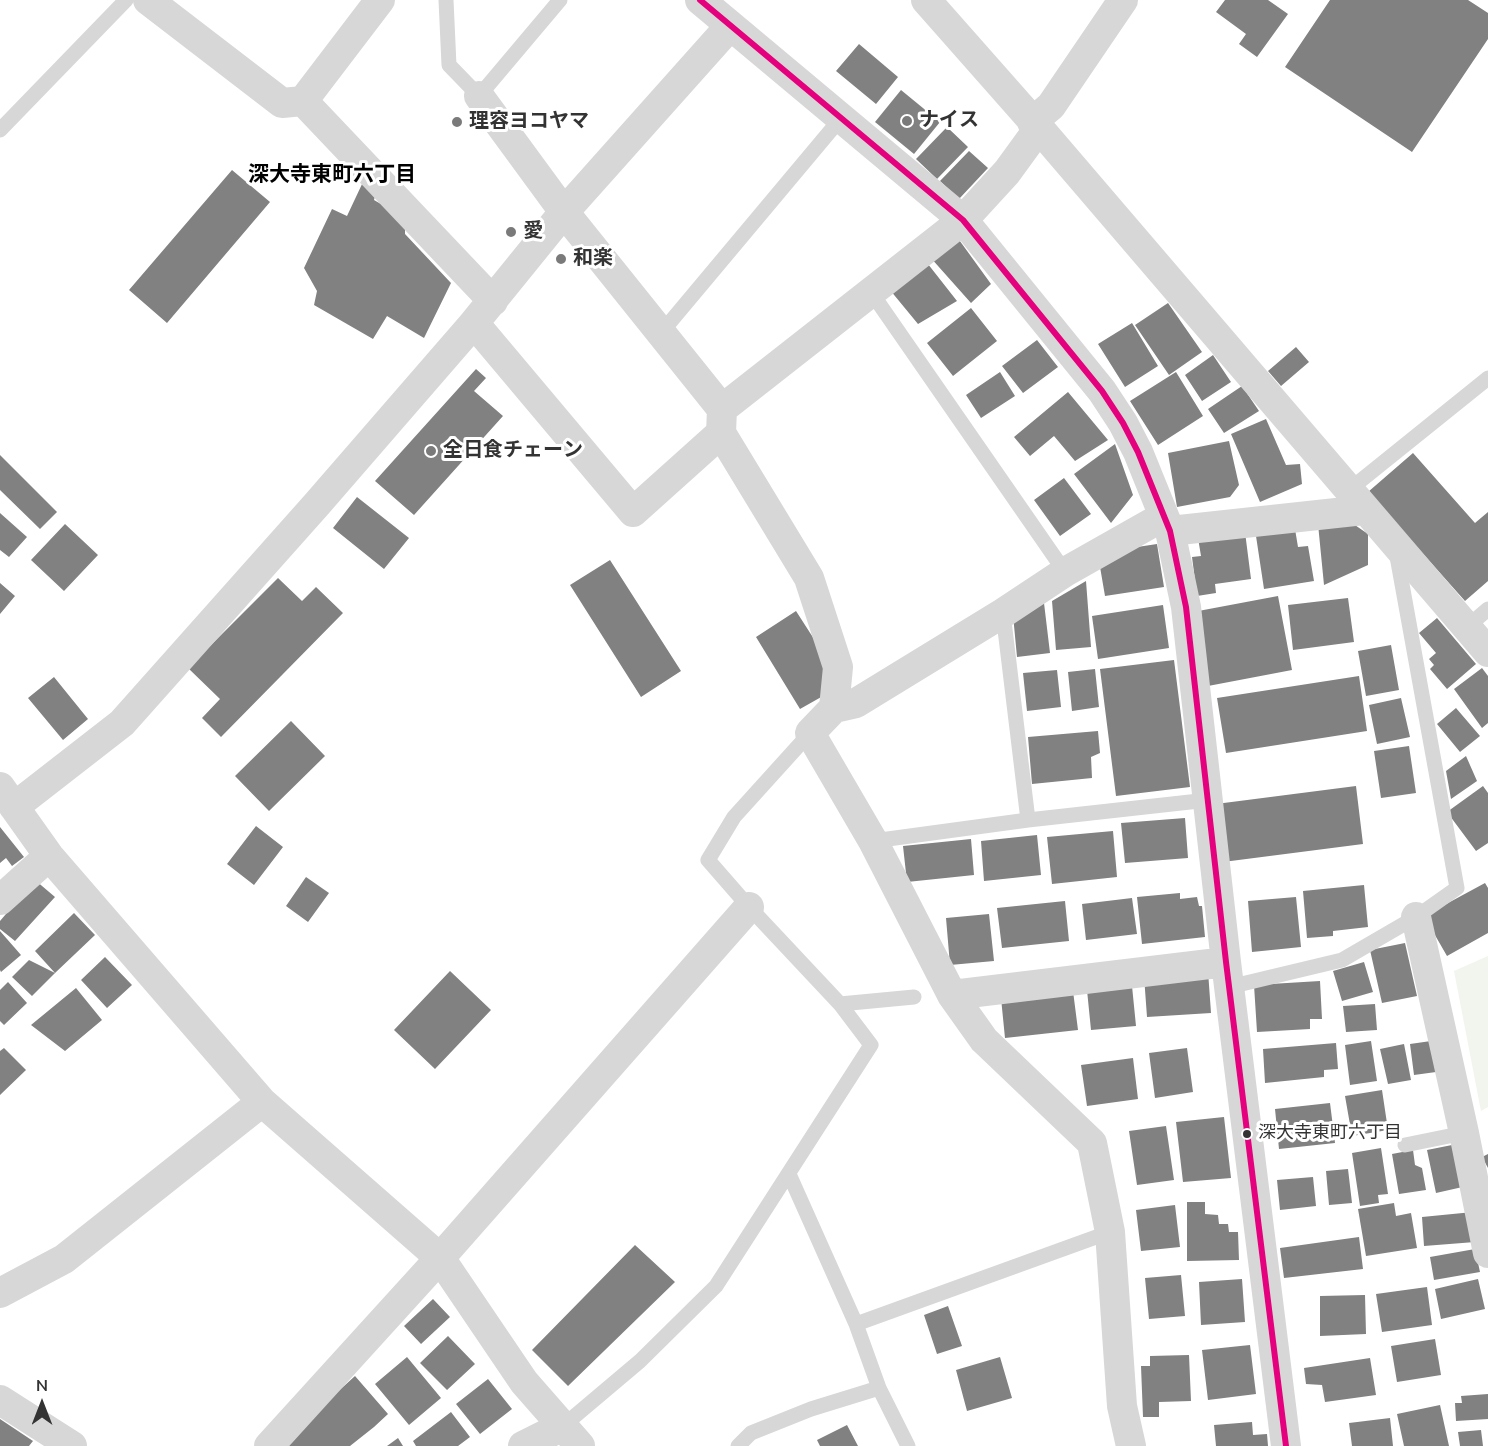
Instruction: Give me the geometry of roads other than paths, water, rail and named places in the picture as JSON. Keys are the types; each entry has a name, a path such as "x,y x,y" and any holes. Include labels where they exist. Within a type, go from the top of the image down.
{"street":[{"path":"303,102 380,0"},
{"path":"700,0 963,220 1102,391 1123,423 1138,452 1167,524 1186,607 1227,974 1286,1446"},
{"path":"926,0 1394,543 1477,618 1488,652"},
{"path":"303,102 484,312 633,512 721,421 871,292 963,220 1007,172 1036,125 1123,0"},
{"path":"155,2 282,103 303,102"},
{"path":"523,1446 571,1436 524,1382 440,1258 262,1102 49,856 7,797 122,723 317,504 484,312 564,212 730,26"},
{"path":"479,96 564,212 661,333 721,421 809,578 838,667 834,708"},
{"path":"1131,1446 1122,1406 1110,1232 1092,1143 984,1040 952,995 873,841 810,733 834,708 856,702 1003,613 1065,572 1167,524 1357,500"},
{"path":"0,900 49,856"},
{"path":"269,1446 440,1258 749,907"},
{"path":"1416,917 1473,1135 1488,1253"},
{"path":"952,995 1227,974"},
{"path":"0,1293 64,1259 262,1102"},
{"path":"0,1400 72,1446"}],"lane":[{"path":"0,130 126,0"},
{"path":"446,0 449,65 479,96 560,0"},
{"path":"661,333 842,117"},
{"path":"871,292 1065,572"},
{"path":"1357,500 1488,378"},
{"path":"1227,974 1342,960 1416,917 1457,888 1394,543"},
{"path":"1003,613 1028,820"},
{"path":"571,1436 640,1361 716,1287 871,1045 840,1004 708,860 734,817 810,733"},
{"path":"873,841 1028,820 1208,800"},
{"path":"840,1004 914,997"},
{"path":"1405,1145 1473,1135"},
{"path":"789,1174 856,1324 879,1388 908,1446"},
{"path":"856,1324 1110,1232"},
{"path":"738,1446 751,1433 811,1409 879,1388"}],"place":[{"name":"ナイス","path":"907,121"},
{"name":"理容ヨコヤマ","path":"457,122"},
{"name":"愛","path":"511,232"},
{"name":"和楽","path":"561,259"},
{"name":"全日食チェーン","path":"431,451"},
{"name":"深大寺東町六丁目","path":"1247,1134"}],"district":[{"name":"深大寺東町六丁目","path":"332,176"}]}
